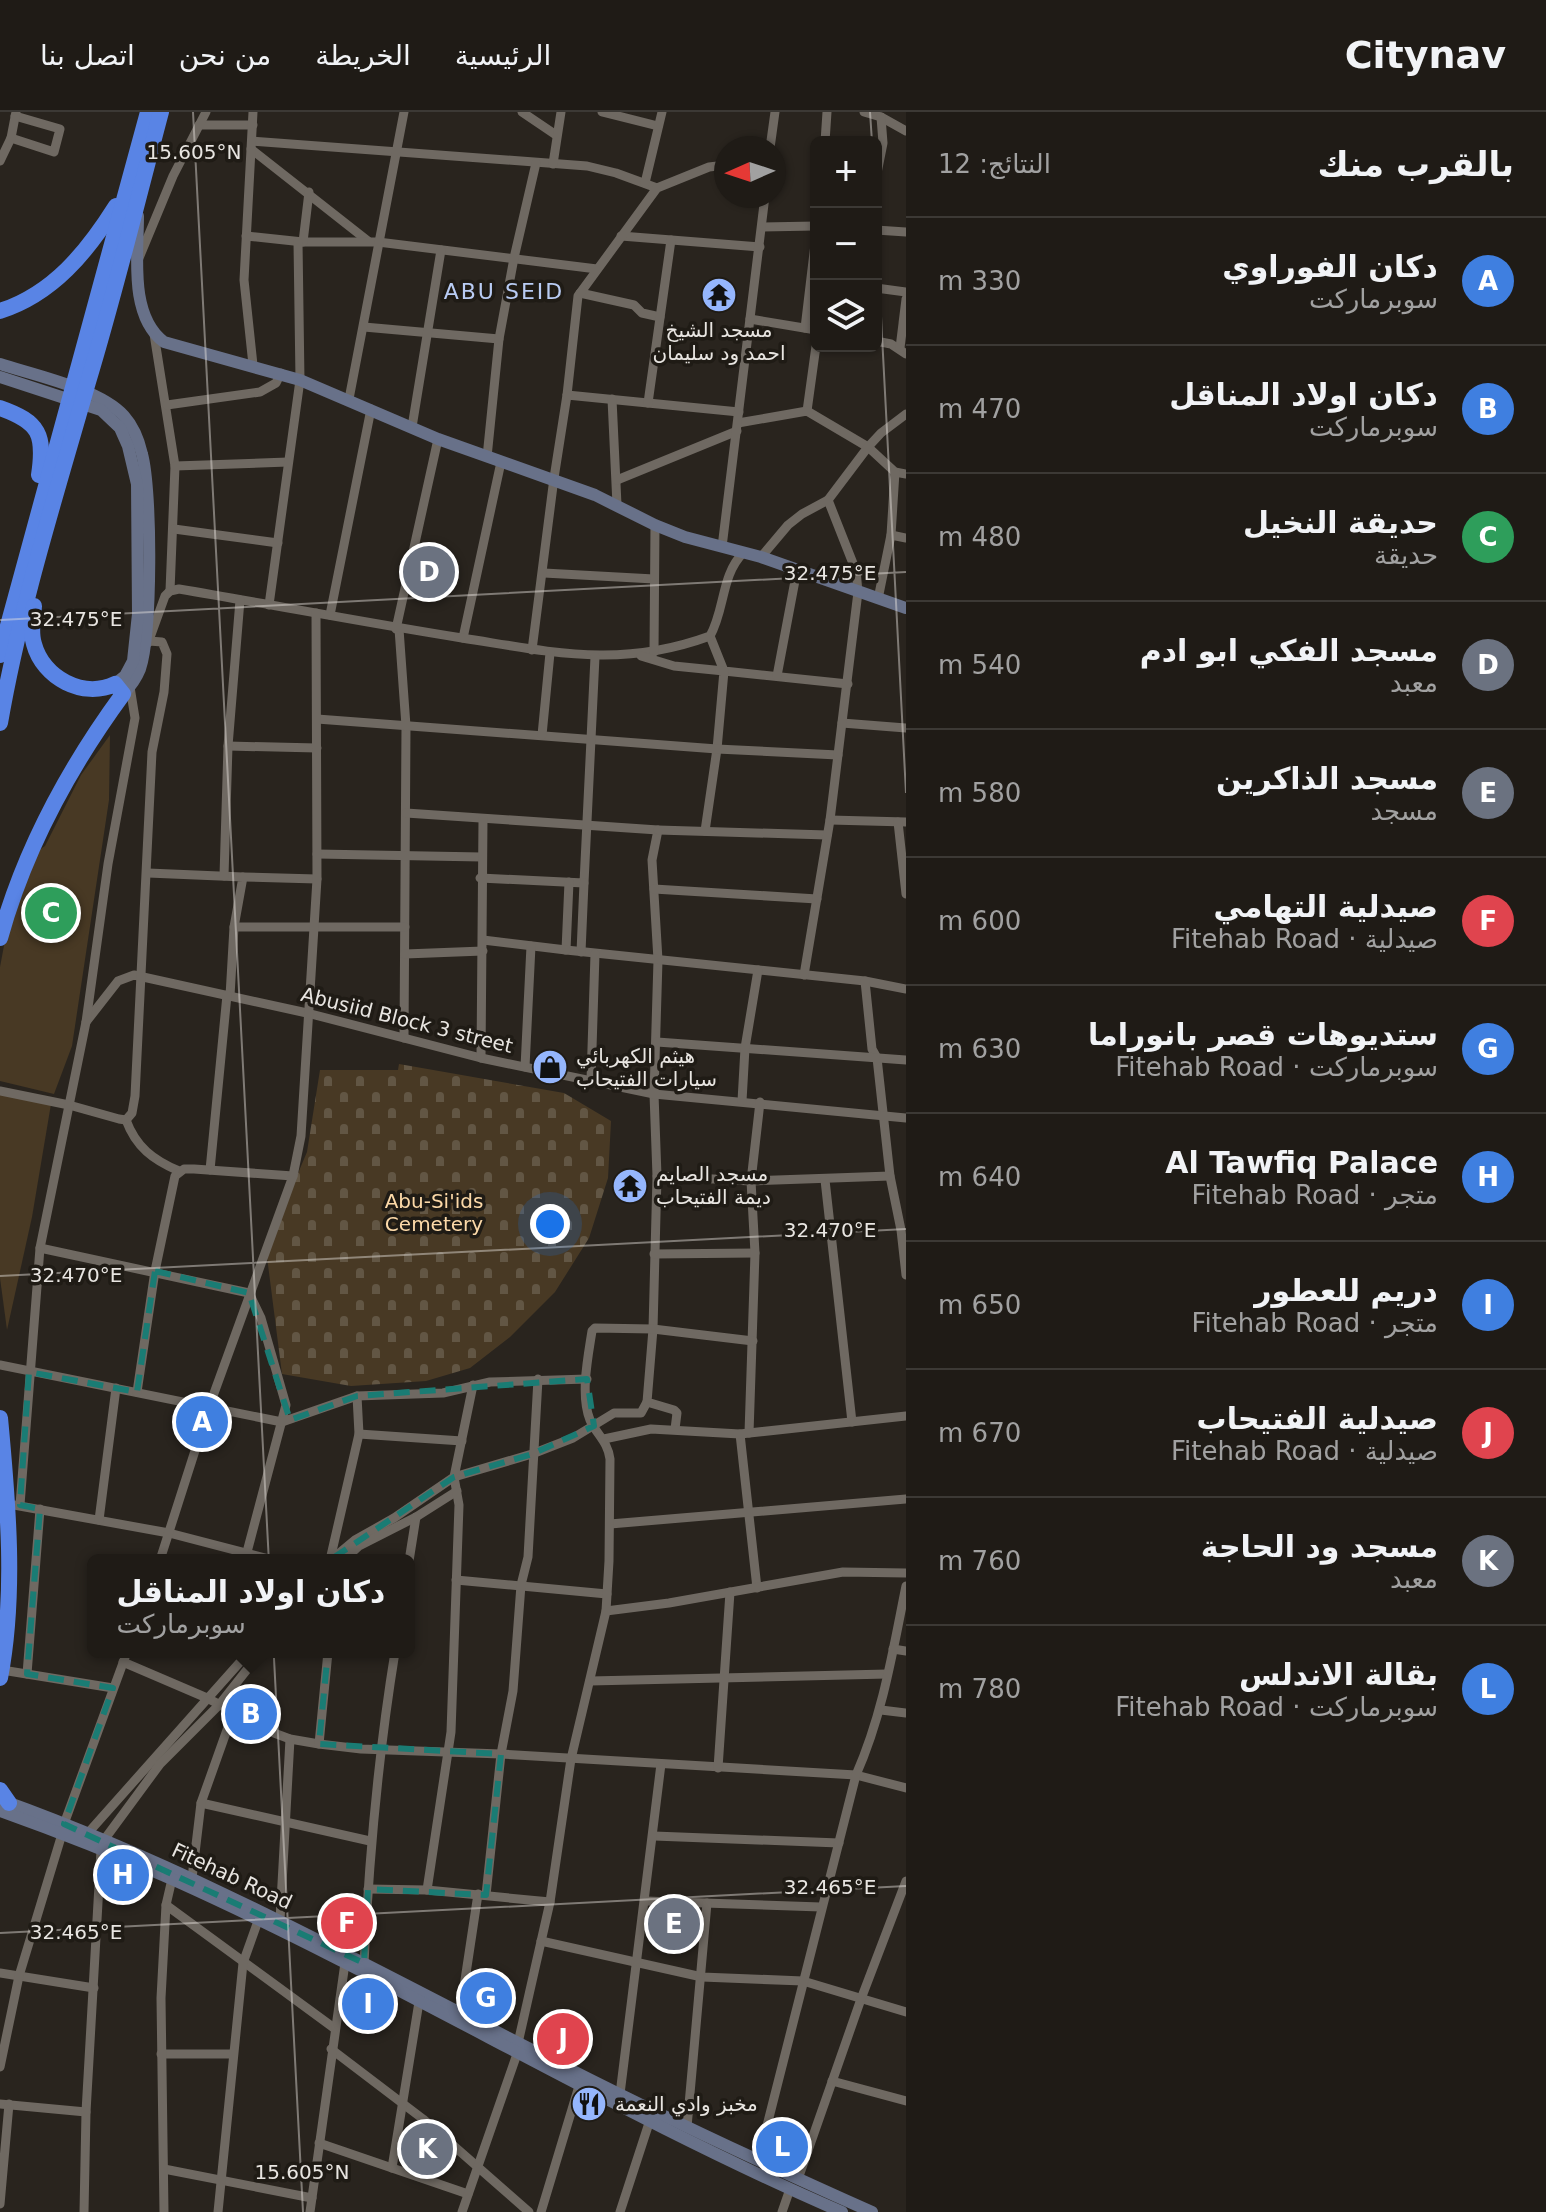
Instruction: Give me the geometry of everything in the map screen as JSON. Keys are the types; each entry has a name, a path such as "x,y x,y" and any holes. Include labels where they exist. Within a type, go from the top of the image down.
{"highway":[{"path":"0,311 22,304 68,270 132,196 148,112"},
{"path":"0,655 31,537 84,375 132,196 161,112"},
{"path":"0,408 22,416 41,436 31,537"},
{"path":"0,723 74,408"},
{"path":"37,564 32,636 42,661 55,674 80,689 123,688"},
{"path":"0,938 18,878 51,805 123,688"},
{"path":"0,1418 2,1462 13,1506 1,1674"}],"main road":[{"path":"132,196 142,303 146,321 164,342 281,373 438,439 554,478 655,525 761,557 906,608"},
{"path":"0,364 93,395 110,404 131,425 145,471 146,647 140,667 123,688"},
{"path":"0,377 101,410 120,428 132,455 137,484 136,640 123,688"},
{"name":"Fitehab Road","path":"2,1805 192,1878 460,2013 579,2086 800,2187 872,2212"},
{"name":"Fitehab Road","path":"63,1829 88,1833 102,1845 419,2002 758,2161 842,2212"}],"street":[{"path":"138,260 173,176 206,112"},
{"path":"253,112 245,296 253,365"},
{"path":"349,399 364,327 373,242 404,112"},
{"path":"522,112 556,135"},
{"path":"553,164 561,112"},
{"path":"602,112 658,126"},
{"path":"645,183 662,112"},
{"path":"772,136 775,112"},
{"path":"825,136 827,112"},
{"path":"864,112 881,117 906,131"},
{"path":"0,161 11,138 15,114 60,129 54,152 11,138"},
{"path":"881,117 882,148"},
{"path":"199,125 253,125"},
{"path":"252,145 396,150 598,168 657,188"},
{"path":"252,145 373,242"},
{"path":"487,457 499,339 536,163"},
{"path":"532,650 567,395 573,320 580,293 657,188 714,166"},
{"path":"269,605 300,380 300,242 309,192"},
{"path":"722,547 764,208"},
{"path":"762,227 810,226"},
{"path":"882,230 906,232"},
{"path":"246,236 300,242 373,242 597,269"},
{"path":"621,236 760,247"},
{"path":"648,403 671,240"},
{"path":"412,427 425,331 441,250"},
{"path":"882,289 906,292"},
{"path":"580,293 634,305 642,313 660,317"},
{"path":"882,343 903,351 906,299"},
{"path":"750,319 810,329"},
{"path":"364,327 499,339"},
{"path":"146,647 163,600 170,591 174,529 175,466 154,334"},
{"path":"807,411 815,352"},
{"path":"167,405 260,392 276,383 281,373"},
{"path":"567,395 739,412"},
{"path":"612,399 617,505"},
{"path":"330,615 371,409"},
{"path":"617,480 737,427 807,411 868,447 901,473 878,599"},
{"path":"761,557 788,525 828,500 868,447 906,414"},
{"path":"404,1038 406,726 397,629 438,439"},
{"path":"175,466 288,462"},
{"path":"463,638 501,462"},
{"path":"804,975 830,820 858,592 856,571 828,500"},
{"path":"654,652 655,525"},
{"path":"174,529 278,543"},
{"path":"891,535 906,538"},
{"path":"170,591 179,589 397,629 595,657 654,652 710,636 717,623 732,568 743,553"},
{"path":"777,676 797,570"},
{"path":"544,573 654,579"},
{"path":"224,876 228,746 240,600"},
{"path":"162,1554 209,1407 293,1176 301,1136 317,879 316,613"},
{"path":"705,831 724,671 710,636"},
{"path":"126,1120 132,1113 135,1096 152,752 164,692 167,654 162,642 146,647"},
{"path":"542,735 550,653"},
{"path":"638,654 657,663 674,666 848,684"},
{"path":"581,952 595,657"},
{"path":"123,688 135,704 135,718 110,852 86,1022 40,1248 13,1506 169,1533 254,1554"},
{"path":"317,719 838,755"},
{"path":"842,723 906,728"},
{"path":"228,746 317,748"},
{"path":"406,813 658,830 827,835"},
{"path":"481,1058 483,940 480,878 483,819"},
{"path":"830,820 902,822 906,894"},
{"path":"338,1554 454,1477 532,1454 594,1426 614,1413 641,1413 647,1402 653,1329 657,1176 654,1094 658,960 652,860 658,830"},
{"path":"317,854 482,857"},
{"path":"148,873 317,879"},
{"path":"210,1170 234,927 243,877"},
{"path":"480,878 584,883"},
{"path":"566,950 569,882"},
{"path":"654,889 817,899"},
{"path":"234,927 405,927"},
{"path":"483,940 865,981 906,989"},
{"path":"525,1067 531,946"},
{"path":"405,954 483,951"},
{"path":"591,1080 595,954"},
{"path":"742,1101 745,1048 758,970"},
{"path":"86,1022 118,981 128,976 139,976"},
{"name":"Abusiid Block 3 street","path":"139,976 307,1013 481,1058 654,1094 906,1118"},
{"path":"865,981 890,1176 901,1206 906,1275"},
{"path":"657,1042 906,1060"},
{"path":"0,1091 126,1120"},
{"path":"757,1588 744,1433 753,1341 755,1253 751,1181 760,1102"},
{"path":"126,1120 131,1134 148,1154 179,1171"},
{"path":"137,1392 155,1271 173,1182 179,1171 293,1176"},
{"path":"657,1176 751,1181 890,1176"},
{"path":"825,1180 852,1422"},
{"path":"40,1248 249,1293"},
{"path":"654,1254 755,1253"},
{"path":"247,1552 286,1405 261,1318 249,1293"},
{"path":"462,2212 517,2049 550,1902 571,1759 606,1611 609,1456 604,1439 594,1426 587,1407 592,1329 653,1329 753,1341"},
{"path":"0,1365 282,1422 357,1396 443,1393 473,1385 538,1379 587,1379"},
{"path":"460,2013 513,1691 521,1585 528,1557 538,1379"},
{"path":"427,1890 451,1726 456,1580 457,1491 454,1477 473,1385"},
{"path":"99,1520 116,1388"},
{"path":"332,1554 359,1434 357,1396"},
{"path":"647,1402 676,1411 675,1429"},
{"path":"604,1439 651,1429 744,1433 906,1416"},
{"path":"359,1434 462,1441"},
{"path":"350,1554 359,1546 416,1517 457,1491"},
{"path":"610,1524 906,1499"},
{"path":"27,1674 40,1509"},
{"path":"410,1554 416,1517"},
{"path":"606,1611 843,1572 906,1573"},
{"path":"456,1580 607,1594"},
{"path":"758,2161 856,1775 881,1710 906,1586"},
{"path":"718,1768 730,1592"},
{"path":"893,1649 906,1651"},
{"path":"0,2067 19,1976 63,1829 125,1658"},
{"path":"127,1658 290,1739 319,1744 379,1750 856,1775 906,1788"},
{"path":"84,2212 86,2112 102,1845 175,1747 219,1705 245,1658"},
{"path":"88,1833 207,1698 230,1682 255,1658"},
{"path":"319,1744 327,1658"},
{"path":"364,1963 370,1841 379,1750 394,1658"},
{"path":"1,1674 27,1674 113,1688"},
{"path":"590,1681 887,1674"},
{"path":"881,1710 906,1713"},
{"path":"192,1878 201,1803 233,1713"},
{"path":"280,1920 290,1739"},
{"path":"620,2094 661,1764"},
{"path":"136,1777 146,1783"},
{"path":"201,1803 370,1841"},
{"path":"654,1836 839,1843"},
{"path":"164,2212 161,2054 166,1905 172,1879"},
{"path":"782,2212 800,2187 832,2081 906,1881"},
{"path":"368,1889 427,1890 550,1902"},
{"path":"645,1901 821,1907"},
{"path":"687,2127 707,1903"},
{"path":"166,1905 334,2028"},
{"path":"218,2212 243,1963 258,1921"},
{"path":"541,1941 702,1977 803,1981 906,2012"},
{"path":"310,2212 345,1963"},
{"path":"0,1973 94,1988"},
{"path":"392,2168 419,2002"},
{"path":"331,2049 423,2119 529,2212"},
{"path":"161,2054 232,2054"},
{"path":"832,2081 906,2101"},
{"path":"541,2212 579,2086"},
{"path":"0,2204 4,2104 86,2112"},
{"path":"620,2212 650,2120"},
{"path":"319,2143 468,2194"},
{"path":"164,2169 312,2198"}],"highlighted area":[{"path":"155,1271 249,1293 290,1420 357,1396 587,1379 594,1426 532,1454 454,1477 330,1560 336,1568 319,1744 501,1754 486,1895 368,1889 364,1963 64,1824 113,1688 27,1674 40,1509 20,1505 29,1372 137,1392"}],"green space":[{"path":"110,735 109,800 72,1046 54,1094 0,1081 0,967 6,935 32,855 45,846 81,775"},
{"name":"Abu-Si'ids Cemetery","path":"399,1064 564,1093 611,1121 608,1178 589,1238 555,1292 510,1337 470,1368 426,1381 351,1386 282,1374 266,1249 307,1152 320,1070 398,1070"},
{"path":"0,1094 51,1104 32,1217 7,1330 0,1278"}],"place":[{"name":"مسجد الشيخ احمد ود سليمان","path":"719,295"},
{"name":"مسجد الفكي ابو ادم","path":"429,572"},
{"name":"حديقة النخيل","path":"51,913"},
{"name":"هيثم الكهربائي سيارات الفتيحاب","path":"550,1067"},
{"name":"مسجد الصايم ديمة الفتيحاب","path":"630,1186"},
{"name":"دكان الفوراوي","path":"202,1422"},
{"name":"دكان اولاد المناقل","path":"251,1714"},
{"name":"Al Tawfiq Palace","path":"123,1875"},
{"name":"صيدلية التهامي","path":"347,1923"},
{"name":"مسجد الذاكرين","path":"674,1924"},
{"name":"ستديوهات قصر بانوراما","path":"486,1998"},
{"name":"دريم للعطور","path":"368,2004"},
{"name":"صيدلية الفتيحاب","path":"563,2039"},
{"name":"مخبز وادي النعمة","path":"589,2104"},
{"name":"بقالة الاندلس","path":"782,2147"},
{"name":"مسجد ود الحاجة","path":"427,2149"}],"district":[{"name":"ABU SEID","path":"504,291"}]}
